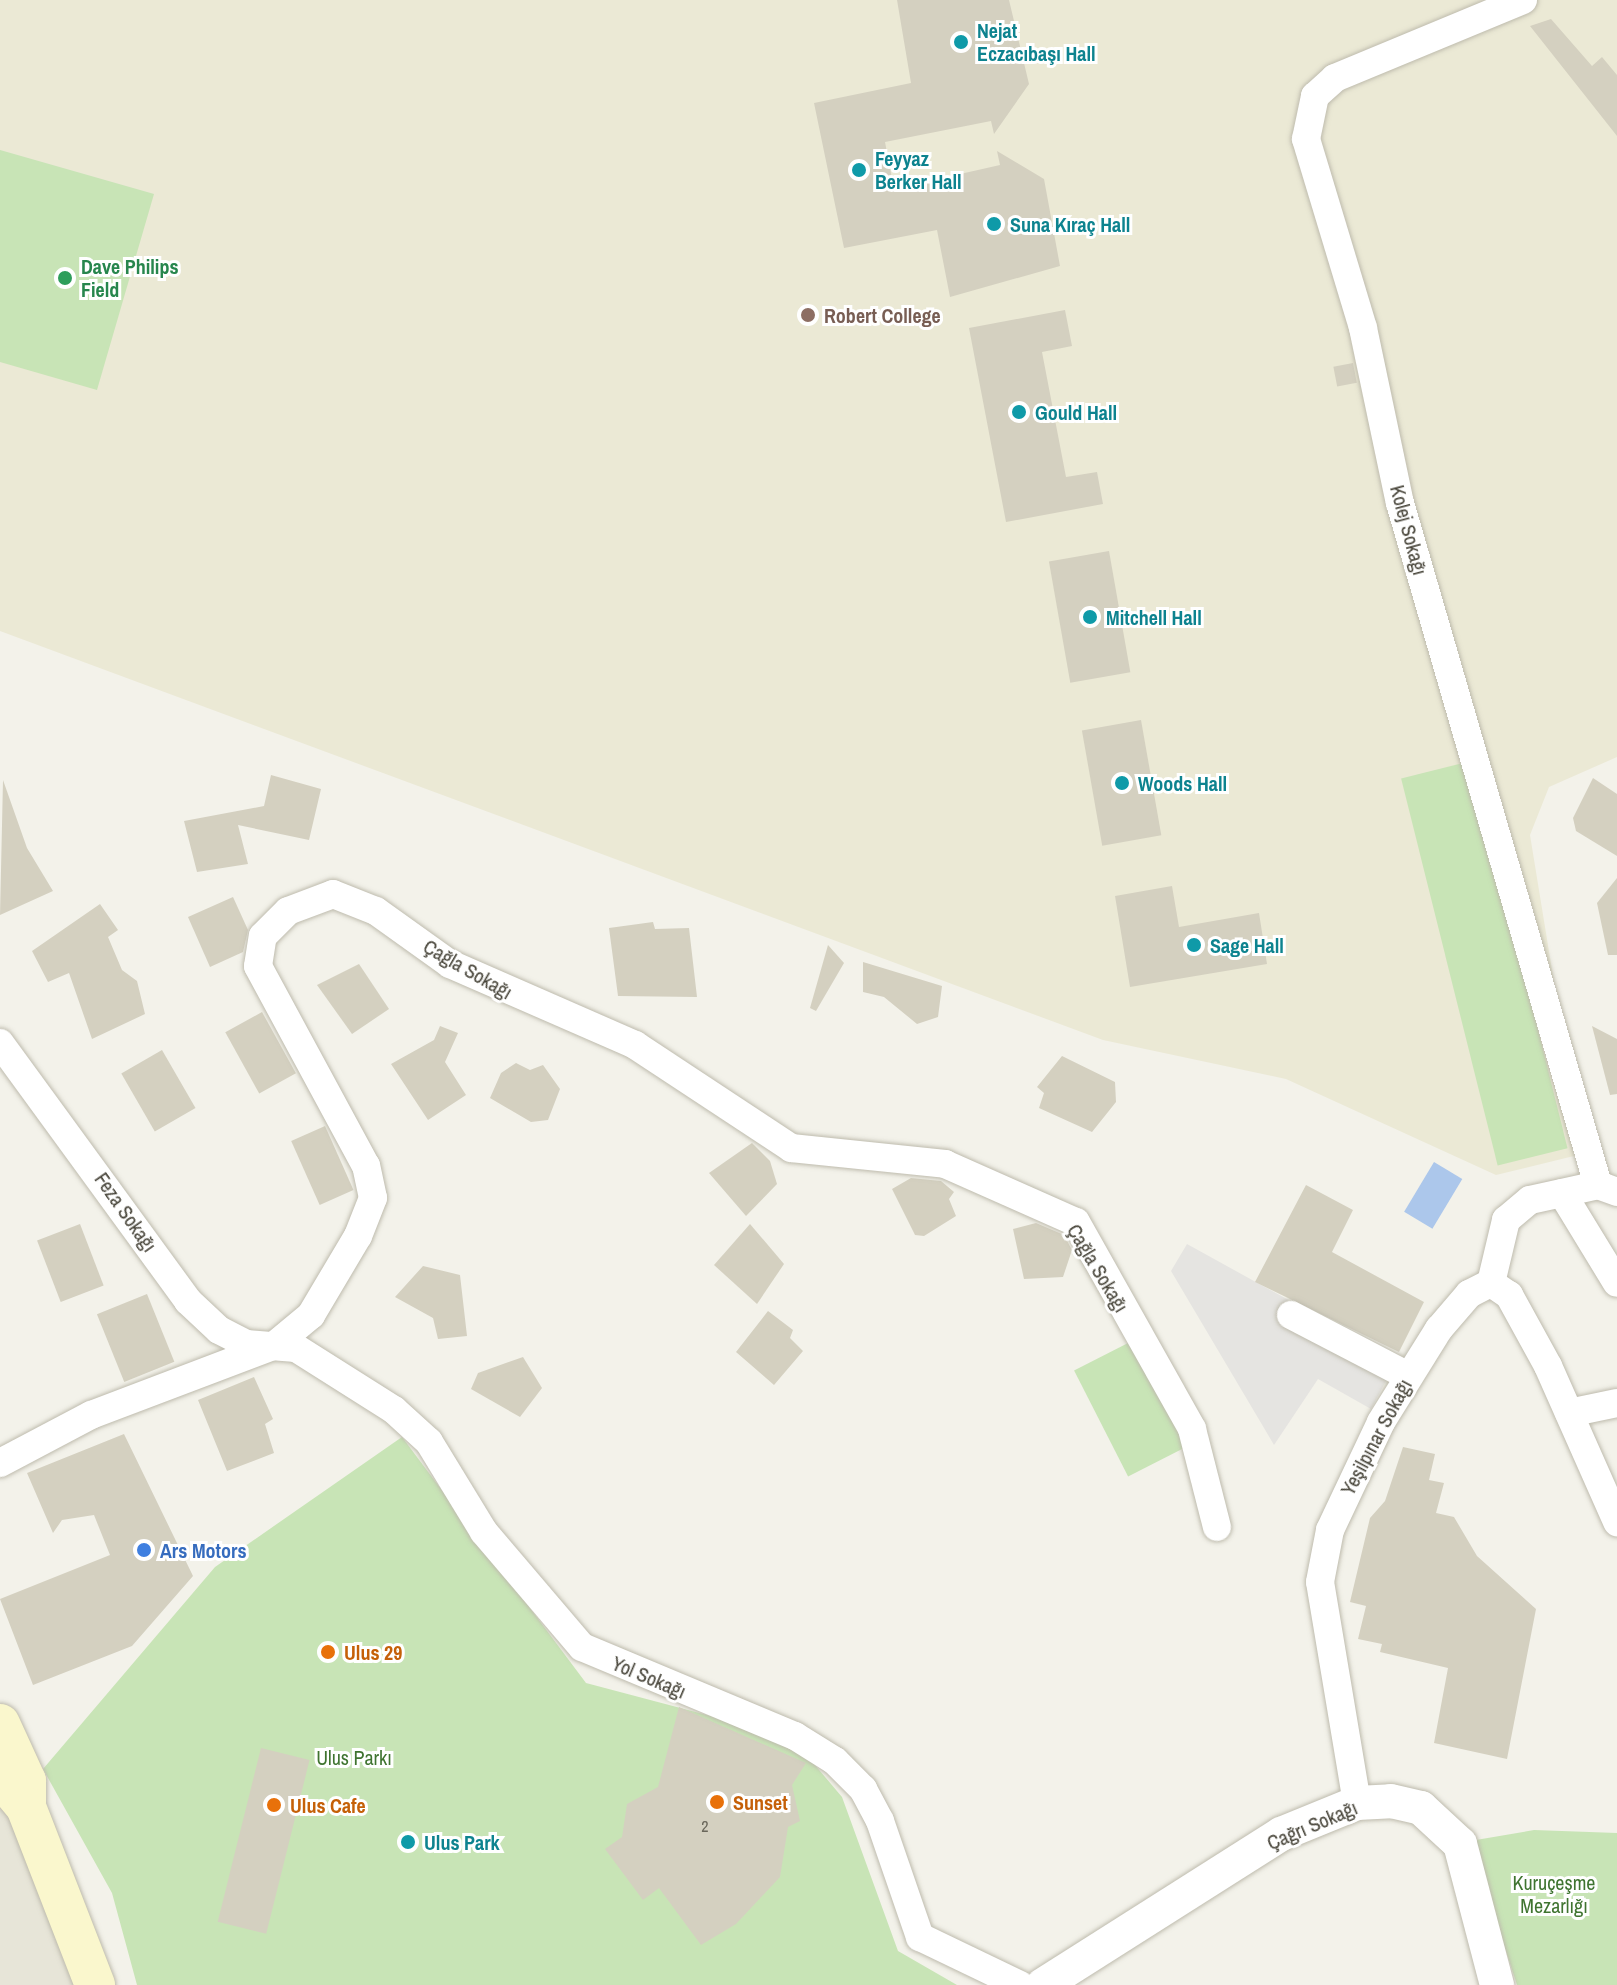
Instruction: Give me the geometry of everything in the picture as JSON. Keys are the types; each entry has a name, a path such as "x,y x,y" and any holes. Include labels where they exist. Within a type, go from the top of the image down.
{"main road":[{"path":"0,1724 26,1781 26,1807"},
{"path":"0,1776 26,1807 95,1985"}],"street":[{"name":"Kolej Sokağı","path":"1523,0 1335,78 1315,96 1306,139 1363,328 1400,503 1608,1188"},
{"name":"Çağla Sokağı","path":"0,1463 91,1415 275,1345 311,1315 373,1198 345,1121 258,966 263,936 288,911 333,894 376,911 450,964 635,1045 791,1148 945,1164 1076,1222 1192,1429 1217,1527"},
{"name":"Feza Sokağı","path":"0,1043 188,1301 232,1337 275,1345"},
{"path":"1608,1188 1530,1200 1506,1220 1491,1283 1509,1295 1569,1413 1617,1522"},
{"path":"1562,1193 1617,1283"},
{"name":"Yeşilpınar Sokağı","path":"1357,1803 1334,1692 1322,1557 1353,1475 1408,1376 1469,1294 1491,1283"},
{"path":"1291,1315 1408,1376"},
{"name":"Yol Sokağı","path":"275,1345 296,1348 341,1374 429,1442 484,1532 582,1647 795,1736 835,1761 863,1789 880,1821 920,1937 970,1967 1020,1985"},
{"path":"1569,1413 1617,1403"},
{"name":"Çağrı Sokağı","path":"1043,1985 1281,1834 1357,1803 1421,1808 1460,1844 1497,1985"}],"shaded area":[{"name":"Robert College","path":"0,0 1617,0 1617,757 1549,787 1530,835 1582,1154 1496,1175 1286,1079 1103,1040 0,631"},
{"path":"1187,1244 1397,1360 1371,1409 1318,1379 1274,1445 1171,1271"},
{"path":"0,1798 64,1924 74,1985 0,1985"}],"green space":[{"name":"Dave Philips Field","path":"0,150 154,194 97,390 0,362"},
{"path":"1471,761 1568,1148 1498,1166 1401,778"},
{"path":"1132,1341 1186,1447 1128,1477 1074,1371"},
{"name":"Ulus Parkı","path":"402,1437 586,1683 756,1728 809,1758 842,1797 898,1951 957,1985 137,1985 112,1893 43,1769 215,1567"},
{"name":"Kuruçeşme Mezarlığı","path":"1534,1830 1617,1833 1617,1985 1517,1985 1470,1841"}],"water":[{"path":"1434,1162 1462,1179 1432,1229 1404,1212"}],"building":[{"path":"897,0 1009,0 1029,84 994,134 991,121 885,142 894,189 1000,165 997,151 1044,179 1060,266 950,297 937,230 844,248 814,103 911,83"},
{"path":"1551,19 1592,66 1602,57 1617,75 1617,136 1530,26"},
{"name":"Gould Hall","path":"1065,310 1072,346 1042,352 1066,477 1097,472 1103,504 1006,522 969,328"},
{"path":"1353,363 1357,383 1337,386 1333,367"},
{"name":"Mitchell Hall","path":"1109,551 1130,672 1070,683 1049,562"},
{"name":"Woods Hall","path":"1141,720 1161,835 1102,846 1082,730"},
{"path":"271,775 321,789 309,840 238,825 248,864 197,872 184,821 264,806"},
{"path":"1593,778 1617,794 1617,856 1576,831 1573,818"},
{"path":"3,780 27,848 53,891 0,915"},
{"path":"1617,878 1617,955 1608,955 1597,903"},
{"name":"Sage Hall","path":"1172,886 1179,927 1259,913 1267,964 1130,987 1115,896"},
{"path":"233,897 248,930 243,952 210,967 188,917"},
{"path":"100,904 118,930 108,937 122,970 137,981 145,1014 92,1039 69,973 48,982 32,951"},
{"path":"653,922 655,929 689,928 697,997 618,996 609,928"},
{"path":"828,945 844,963 816,1011 810,1008"},
{"path":"863,962 942,986 938,1017 917,1024 884,997 863,992"},
{"path":"359,964 389,1009 352,1034 317,985"},
{"path":"262,1012 296,1073 259,1094 225,1032"},
{"path":"440,1026 458,1033 445,1062 466,1095 428,1120 391,1064 434,1040"},
{"path":"1592,1026 1617,1039 1617,1094 1610,1095"},
{"path":"162,1050 196,1108 155,1132 121,1074"},
{"path":"1062,1056 1115,1082 1116,1102 1092,1132 1039,1108 1044,1093 1037,1087"},
{"path":"516,1063 530,1070 543,1065 560,1089 548,1120 531,1122 490,1098 501,1073"},
{"path":"325,1126 353,1190 320,1205 291,1141"},
{"path":"752,1143 770,1161 777,1184 746,1216 709,1173"},
{"path":"911,1178 941,1181 954,1192 949,1199 956,1216 924,1236 915,1235 892,1189"},
{"path":"1306,1185 1353,1210 1332,1252 1424,1302 1399,1352 1255,1282"},
{"path":"1036,1223 1064,1235 1072,1250 1063,1277 1024,1279 1013,1229"},
{"path":"80,1224 104,1286 61,1302 37,1240"},
{"path":"750,1224 784,1264 757,1304 714,1265"},
{"path":"423,1266 460,1275 467,1336 438,1339 433,1318 395,1297"},
{"path":"147,1294 174,1362 124,1382 97,1314"},
{"path":"768,1311 793,1330 790,1338 803,1351 774,1385 736,1352"},
{"path":"523,1357 542,1388 520,1417 471,1389 478,1373"},
{"path":"254,1377 273,1419 265,1424 274,1453 227,1471 198,1400"},
{"path":"124,1434 193,1576 132,1646 33,1685 0,1599 110,1555 94,1515 62,1520 53,1533 27,1473"},
{"path":"1403,1447 1435,1454 1429,1480 1444,1483 1436,1513 1454,1517 1477,1556 1536,1609 1507,1759 1434,1743 1448,1668 1380,1652 1382,1644 1358,1639 1366,1606 1350,1602 1370,1518 1385,1501"},
{"path":"679,1707 806,1763 792,1785 800,1821 788,1827 780,1877 736,1924 701,1945 659,1888 643,1900 605,1849 622,1837 627,1804 658,1787"},
{"name":"Ulus Cafe","path":"261,1748 310,1760 266,1934 218,1922"}],"place":[{"name":"Nejat Eczacıbaşı Hall","path":"961,42"},
{"name":"Feyyaz Berker Hall","path":"859,170"},
{"name":"Suna Kıraç Hall","path":"994,224"},
{"name":"Dave Philips Field","path":"65,278"},
{"name":"Robert College","path":"808,315"},
{"name":"Gould Hall","path":"1019,412"},
{"name":"Mitchell Hall","path":"1090,617"},
{"name":"Woods Hall","path":"1122,783"},
{"name":"Sage Hall","path":"1194,945"},
{"name":"Ars Motors","path":"144,1550"},
{"name":"Ulus 29","path":"328,1652"},
{"name":"Sunset","path":"717,1802"},
{"name":"Ulus Cafe","path":"274,1805"},
{"name":"Ulus Park","path":"408,1842"}]}
